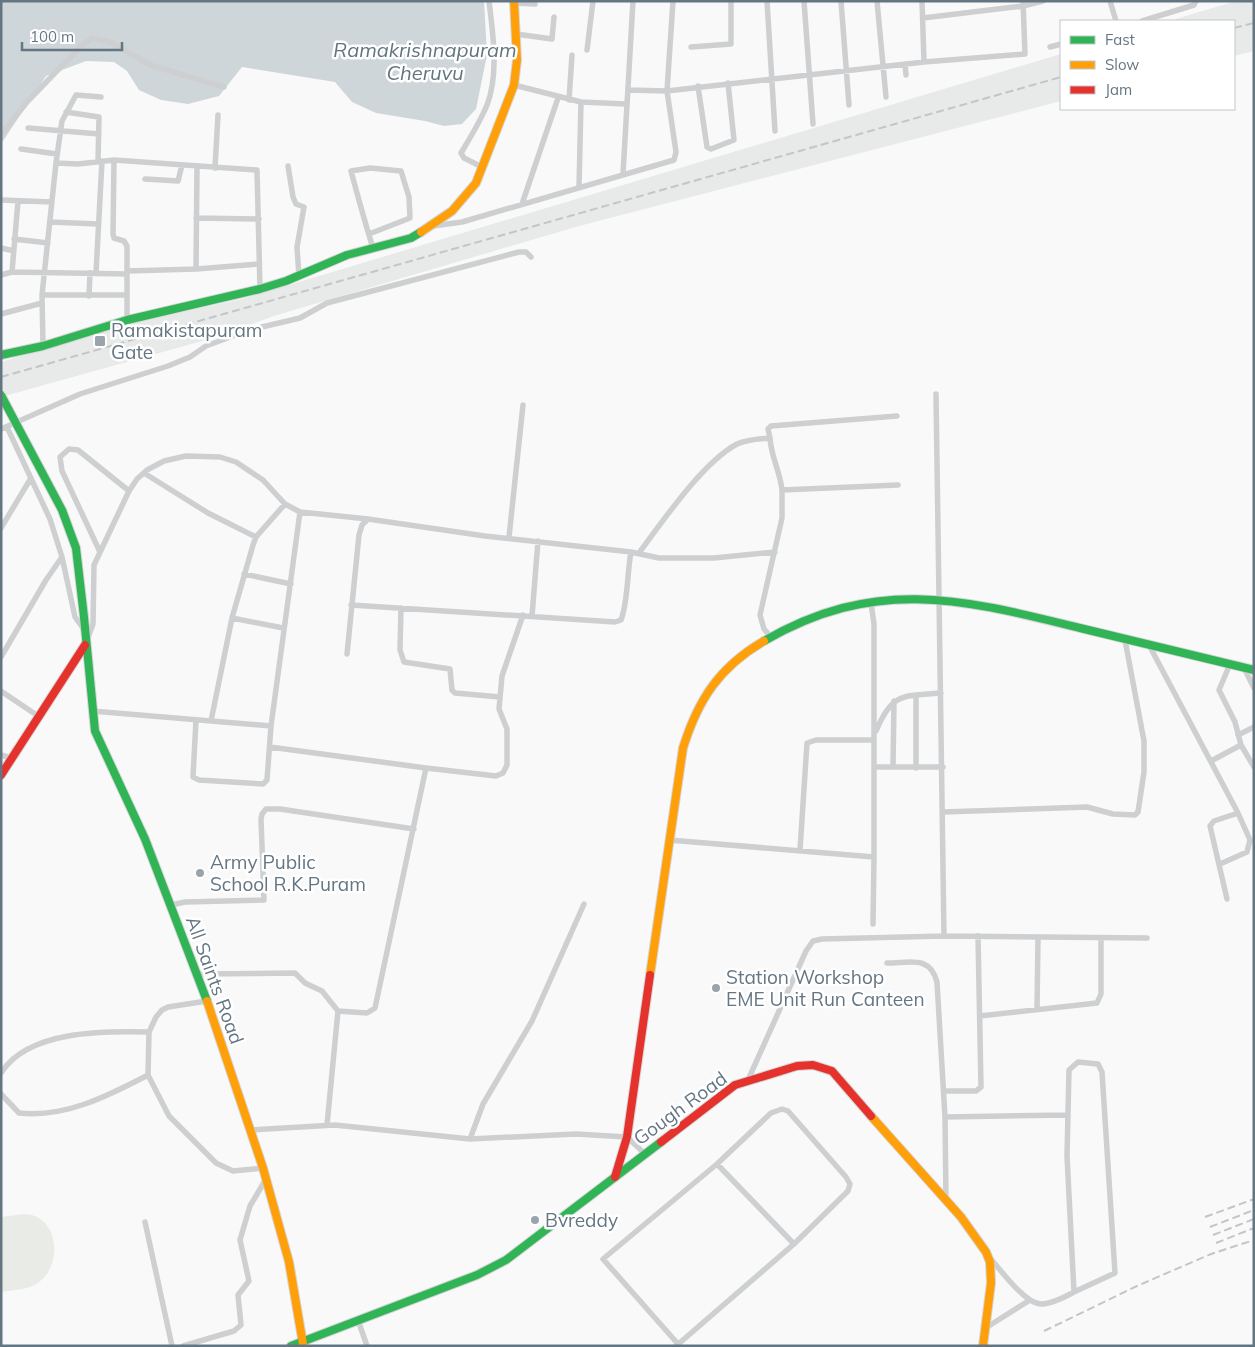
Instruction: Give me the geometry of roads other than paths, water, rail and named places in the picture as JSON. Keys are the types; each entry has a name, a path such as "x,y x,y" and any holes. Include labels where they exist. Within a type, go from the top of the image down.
{"street":[{"path":"482,166 464,158 461,153 470,140 490,93 493,50 489,1"},
{"path":"587,50 593,1"},
{"path":"623,174 633,1"},
{"path":"430,227 462,222 670,162 676,158 667,91 674,1"},
{"path":"691,47 731,44 731,1"},
{"path":"767,1 776,131"},
{"path":"804,1 813,124"},
{"path":"841,1 849,105"},
{"path":"877,1 886,97"},
{"path":"922,1 924,62"},
{"path":"923,18 1043,1"},
{"path":"1110,1 1116,20"},
{"path":"1145,20 1194,5 1196,1"},
{"path":"1,355 42,346 127,320 260,289 299,276 347,256 411,238 430,227 452,211 476,183 514,85 517,60 514,2 534,4"},
{"path":"628,90 667,91 883,66 1025,54 1023,4"},
{"path":"516,34 552,39 554,17"},
{"path":"1,135 27,102 82,45 92,38 110,42 150,65 224,87"},
{"path":"1050,47 1060,44"},
{"path":"569,100 572,55"},
{"path":"905,64 906,75"},
{"path":"698,86 707,147 711,149 734,140 728,83"},
{"path":"514,85 558,98 580,102 626,104"},
{"path":"42,346 44,271 60,131 66,112 76,95 101,97"},
{"path":"522,204 558,98"},
{"path":"579,187 580,102"},
{"path":"66,112 97,116 100,119 98,224 89,296"},
{"path":"214,168 218,115"},
{"path":"28,128 99,134"},
{"path":"21,149 57,154"},
{"path":"56,163 114,160 257,170 260,289"},
{"path":"114,160 112,234 114,238 126,243 127,320"},
{"path":"145,179 178,181 182,165"},
{"path":"288,166 293,197 296,204 304,207 297,247 299,276"},
{"path":"196,269 197,167"},
{"path":"368,234 410,218 409,197 402,171 370,168 351,172 368,234 373,248"},
{"path":"1,200 52,202"},
{"path":"12,272 18,201"},
{"path":"196,218 259,219"},
{"path":"50,222 98,224"},
{"path":"14,239 48,243"},
{"path":"1,248 14,251"},
{"path":"85,631 75,617 62,558 50,519 32,478 4,428 80,394 168,366 206,346 240,333 271,323 300,318 327,303 519,252 526,252 531,257"},
{"path":"1,275 12,272 127,272 258,264"},
{"path":"42,295 128,295"},
{"path":"1,314 42,303"},
{"path":"936,394 944,936"},
{"name":"All Saints Road","path":"1,395 62,510 76,548 95,731 145,839 207,1001 263,1168 289,1262 303,1343"},
{"path":"509,537 523,405"},
{"path":"771,637 764,629 760,615 782,518 782,490 781,476 773,462 768,429 775,425 897,416"},
{"path":"639,553 671,510 721,454 750,439 770,438"},
{"path":"100,552 62,471 60,457 69,449 78,450 129,491"},
{"path":"1,775 85,645 93,624 94,565 129,491 144,473 164,461 200,455 220,457 236,462 263,480 285,504 300,512 639,553 659,558 680,560 775,552"},
{"path":"144,473 208,513 256,537"},
{"path":"1,528 32,478"},
{"path":"782,490 898,485"},
{"path":"211,721 232,618 256,537 285,504"},
{"path":"196,720 192,772 195,779 263,784 268,776 271,726 300,512"},
{"path":"347,654 360,528 368,519"},
{"path":"532,616 538,541"},
{"path":"351,605 615,622 621,620 624,612 626,579 631,552"},
{"path":"1,657 46,580 62,558"},
{"path":"244,574 291,584"},
{"path":"615,1177 627,1137 683,748 690,722 715,680 771,637 828,611 912,598 960,600 994,607 1254,670"},
{"path":"871,603 874,624 873,924"},
{"path":"401,608 400,650 404,662 450,669 452,690 455,693 500,697"},
{"path":"270,748 496,776 503,772 507,764 507,728 499,709 500,697 507,657 523,615"},
{"path":"232,618 283,628"},
{"path":"943,812 1087,807 1113,814 1135,815 1140,810 1142,800 1145,756 1125,640"},
{"path":"1149,645 1238,812 1250,840 1250,846 1241,856 1220,864"},
{"path":"1230,664 1219,690 1235,722 1241,745 1254,767"},
{"path":"1244,668 1254,688"},
{"path":"1,691 38,716"},
{"path":"874,738 882,716 894,701 916,695 941,693"},
{"path":"916,695 916,768"},
{"path":"892,767 894,701"},
{"path":"92,711 271,726"},
{"path":"1238,735 1254,727"},
{"path":"800,850 806,743 816,740 874,738"},
{"path":"1211,761 1241,745"},
{"path":"1,755 11,758"},
{"path":"874,767 942,767"},
{"path":"338,1011 367,1013 375,1008 426,768"},
{"path":"171,905 185,902 264,900 261,819 266,809 280,809 414,829"},
{"path":"1227,899 1210,826 1214,821 1238,812"},
{"path":"669,840 874,857"},
{"path":"470,1139 483,1104 532,1021 584,904"},
{"path":"748,1080 806,951 813,941 822,939 944,936 1147,938"},
{"path":"944,1091 980,1089 978,936"},
{"path":"1037,1009 1038,937"},
{"path":"980,1016 1097,1003 1100,994 1101,938"},
{"path":"887,963 924,962 934,971 937,982 944,1091 946,1201"},
{"path":"197,974 295,973 305,983 322,991 338,1011 326,1125"},
{"path":"207,1001 179,1004 162,1010 149,1032 148,1075 168,1116 216,1163 225,1169 234,1171 263,1168"},
{"path":"1,1073 11,1060 21,1053 73,1034 149,1032"},
{"path":"988,1255 1030,1300 1041,1304 1050,1303 1074,1292 1115,1273 1108,1143 1102,1072 1098,1064 1078,1062 1068,1070 1068,1165 1074,1292"},
{"name":"Gough Road","path":"291,1346 477,1275 506,1260 735,1085 797,1066 820,1066 832,1071 946,1201 988,1255"},
{"path":"1,1094 19,1113 37,1115 74,1108 112,1093 148,1075"},
{"path":"782,1108 795,1117 850,1184 848,1191 842,1198 794,1244 677,1345 603,1259 717,1164 771,1113 782,1108"},
{"path":"945,1117 1068,1115"},
{"path":"250,1130 326,1125 470,1139 576,1134 627,1137 644,1153"},
{"path":"717,1164 794,1244"},
{"path":"183,1346 234,1331 241,1325 238,1295 249,1281 240,1240 250,1206 266,1179"},
{"path":"145,1222 172,1346"},
{"path":"983,1346 991,1264 988,1255"},
{"path":"984,1329 1030,1300"},
{"path":"358,1320 367,1346"}],"water":[{"name":"Ramakrishnapuram Cheruvu","path":"1,1 484,1 487,55 476,109 462,124 444,126 376,113 352,102 335,82 242,67 219,96 188,104 161,100 139,90 127,71 114,62 86,61 46,76 1,144"}],"railway":[{"path":"1235,28 1254,23"},
{"path":"1,377 1060,77"},
{"path":"1205,1217 1254,1199"},
{"path":"1210,1227 1254,1210"},
{"path":"1213,1235 1254,1219"},
{"path":"1216,1243 1254,1228"},
{"path":"1044,1331 1137,1286 1211,1254 1254,1240"}],"place":[{"name":"Ramakistapuram Gate","path":"100,341"},
{"name":"Army Public School R.K.Puram","path":"200,873"},
{"name":"Station Workshop EME Unit Run Canteen","path":"716,988"},
{"name":"Bvreddy","path":"535,1220"}]}
